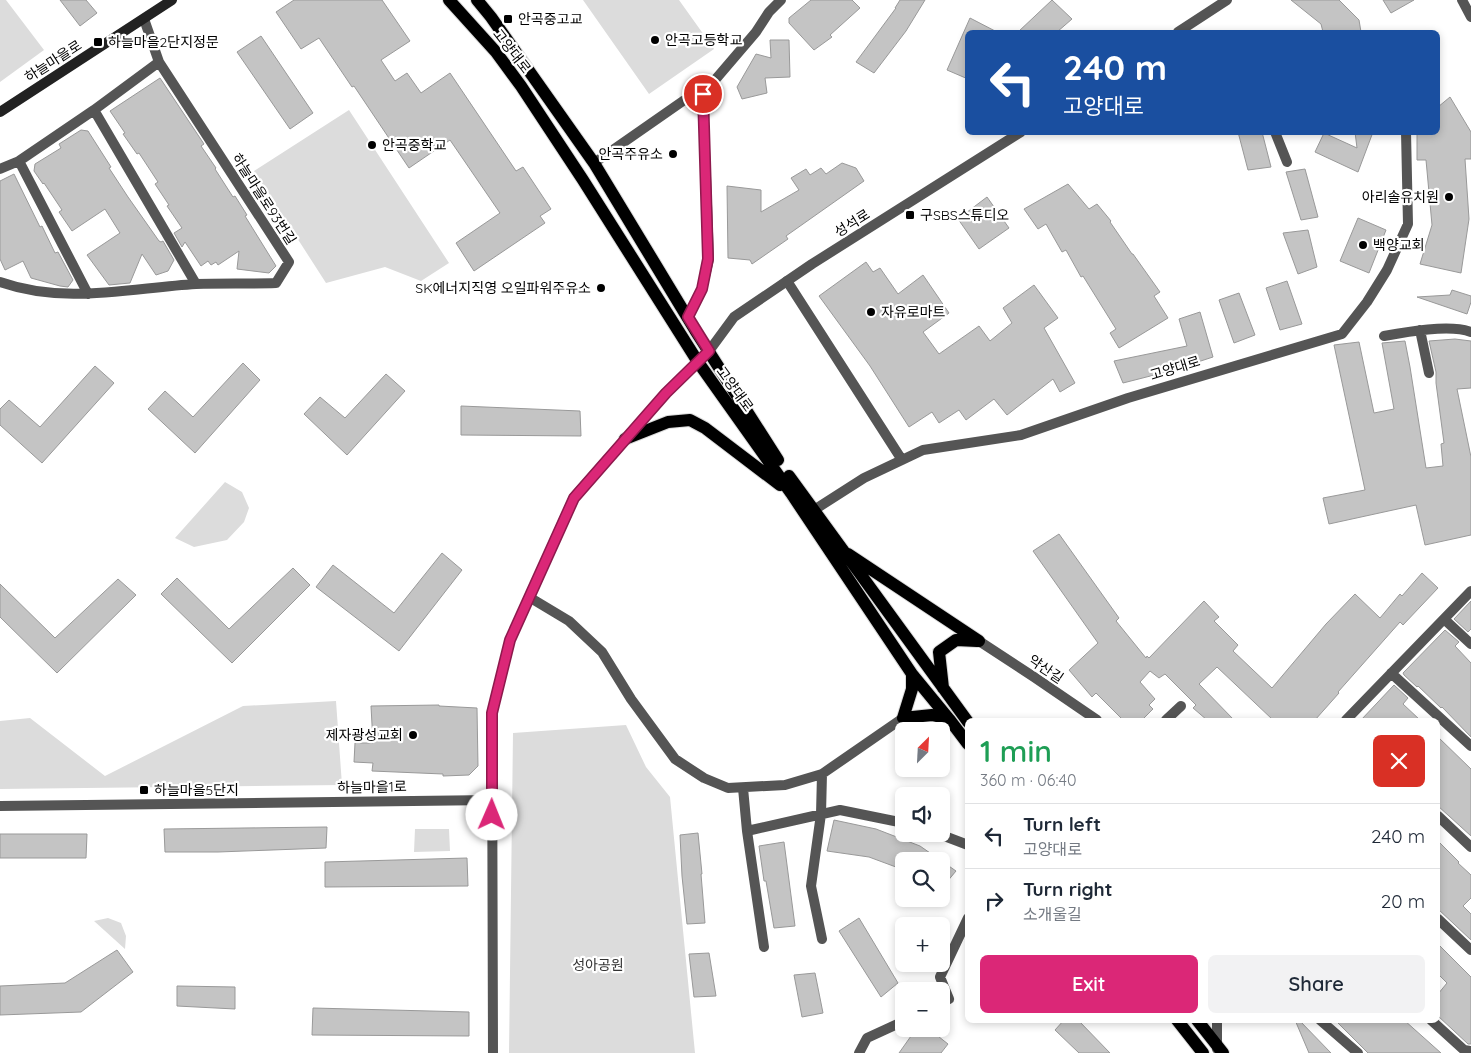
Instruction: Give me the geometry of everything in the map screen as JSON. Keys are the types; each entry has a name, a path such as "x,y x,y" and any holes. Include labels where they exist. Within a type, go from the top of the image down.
{"main road":[{"name":"하늘마을로","path":"0,112 172,0"},
{"name":"고양대로","path":"449,0 496,52 520,86 588,188 698,362 790,492 912,674 965,740"},
{"name":"고양대로","path":"477,0 594,162 769,447 965,718"},
{"path":"625,440 668,422 690,420 705,428 790,492"},
{"path":"841,549 979,641"},
{"path":"943,690 939,652 956,640 979,641"},
{"path":"912,674 912,689 903,718 932,715 949,718"},
{"path":"1179,1023 1203,1053"},
{"path":"1199,1023 1219,1051"}],"street":[{"path":"594,162 683,101 703,94 756,32 769,12 781,0"},
{"path":"1181,30 1228,0"},
{"path":"1462,0 1471,17"},
{"name":"하늘마을로93번길","path":"0,282 50,293 88,294 196,284 276,283 289,262 159,62 144,19"},
{"path":"0,169 19,161 94,110 159,62"},
{"path":"688,317 702,289 708,259 703,94"},
{"path":"94,110 196,284"},
{"name":"성석로","path":"492,800 492,713 510,640 574,498 666,393 709,351 734,317 1012,135"},
{"path":"1276,135 1287,162"},
{"name":"고양대로","path":"814,510 864,478 923,450 1021,435 1128,398 1342,334 1367,302 1386,270 1408,224 1406,135"},
{"path":"19,161 88,294"},
{"path":"787,281 902,460"},
{"path":"1384,336 1420,330 1464,329 1471,332"},
{"path":"1420,330 1428,373"},
{"path":"1348,718 1471,591"},
{"path":"529,596 569,621 602,652 631,699 676,759 704,778 728,788 785,785 822,774 903,718"},
{"path":"1444,619 1471,644"},
{"name":"약산길","path":"979,641 1093,718"},
{"path":"1391,673 1471,746"},
{"path":"1168,718 1181,706"},
{"path":"822,774 821,814 811,886 822,939"},
{"path":"743,788 747,831 764,947"},
{"path":"492,800 493,1053"},
{"name":"하늘마을1로","path":"0,806 492,800"},
{"path":"747,831 840,810 895,820"},
{"path":"1440,818 1471,847"},
{"path":"950,838 965,844"},
{"path":"1440,920 1471,950"},
{"path":"942,982 940,977 965,924"},
{"path":"1217,1023 1219,1051"},
{"path":"1323,1023 1358,1053"},
{"path":"1434,1023 1464,1050 1471,1051"},
{"path":"859,1053 868,1038 895,1025"}],"green space":[{"path":"0,0 6,0 44,50 0,82"},
{"path":"583,0 679,0 714,49 649,94"},
{"path":"349,110 449,263 421,281 385,267 326,283 254,171"},
{"path":"225,482 242,492 249,508 244,522 227,540 194,547 175,538"},
{"path":"336,701 342,785 0,789 0,721 30,718 105,776 243,706"},
{"name":"성아공원","path":"626,725 646,767 670,797 695,1053 509,1053 513,733"},
{"path":"415,829 449,829 450,851 414,852"},
{"path":"108,918 121,923 126,936 125,949 94,921"}],"building":[{"path":"60,0 86,0 97,13 80,26"},
{"path":"294,0 382,0 410,41 381,60 395,81 407,73 421,93 450,73 516,171 523,167 551,209 540,216 545,223 474,271 456,243 500,213 450,140 409,168 319,38 301,49 276,12"},
{"path":"811,0 852,0 860,8 830,35 832,37 814,50 789,23 789,18"},
{"path":"900,0 925,0 906,31 874,73 856,62"},
{"path":"1052,0 1072,19 1059,30 1020,30"},
{"path":"1291,0 1339,0 1359,20 1361,30 1322,30 1321,24"},
{"path":"1383,0 1414,0 1391,13"},
{"path":"970,18 993,30 965,30 965,78 947,70"},
{"path":"261,36 313,113 290,129 237,52"},
{"path":"770,40 789,40 790,77 765,78 767,93 742,99 737,87 756,54 771,58"},
{"path":"160,78 204,144 201,146 233,197 235,196 247,215 245,216 276,266 269,273 237,269 239,251 218,265 216,262 211,265 208,261 201,266 185,242 182,247 174,233 182,228 155,184 158,182 139,153 137,154 123,134 125,133 110,111"},
{"path":"1450,97 1471,132 1471,159 1465,159 1469,219 1461,273 1420,264 1432,225 1426,160 1417,160 1417,135 1440,135 1440,105"},
{"path":"81,130 88,131 128,197 159,241 163,241 174,260 168,271 156,275 142,254 130,283 109,285 87,255 120,233 105,209 72,231 59,212 62,210 34,171 35,164 61,148 59,144"},
{"path":"1239,135 1263,135 1271,167 1248,170"},
{"path":"1323,135 1328,135 1357,148 1355,135 1372,135 1358,172 1315,152"},
{"path":"842,163 856,168 864,181 786,236 788,239 752,264 750,260 728,258 727,186 761,190 761,212 799,190 791,178 806,169 810,175 821,168 826,174"},
{"path":"1305,169 1318,217 1301,220 1286,172"},
{"path":"14,174 40,227 42,226 55,253 58,252 73,280 68,287 31,278 23,261 5,270 0,259 0,181"},
{"path":"1068,184 1089,209 1097,204 1160,292 1154,296 1168,318 1119,348 1110,333 1116,329 1083,276 1081,277 1066,250 1062,252 1046,224 1038,229 1024,209"},
{"path":"987,197 1009,228 979,249 958,219"},
{"name":"백양교회","path":"1358,218 1386,230 1369,273 1340,261"},
{"path":"1308,230 1317,267 1298,274 1283,233"},
{"path":"866,262 873,272 880,268 898,294 923,275 949,313 923,332 939,354 979,326 990,341 1012,323 1003,308 1034,285 1058,318 1044,328 1075,383 1060,392 1053,379 1007,415 994,399 966,420 959,410 939,423 932,412 909,427 870,366 819,296"},
{"path":"1287,281 1302,324 1280,330 1266,288"},
{"path":"1452,290 1471,296 1467,314 1417,297 1450,295"},
{"path":"1239,293 1255,335 1234,343 1219,300"},
{"path":"1200,312 1213,357 1170,371 1123,383 1114,361 1187,346 1179,319"},
{"path":"1455,339 1471,341 1471,388 1457,389 1471,457 1471,535 1425,545 1416,505 1329,524 1323,498 1365,490 1334,345 1359,342 1374,413 1394,409 1382,343 1405,341 1426,468 1443,466 1441,444 1444,443 1436,372 1429,341"},
{"path":"243,363 260,380 195,453 148,409 165,391 193,417"},
{"path":"95,366 114,383 42,463 0,425 0,409 9,400 40,427"},
{"path":"386,374 405,391 347,455 304,414 320,397 345,418"},
{"path":"461,406 580,411 581,436 461,435"},
{"path":"1059,534 1119,618 1116,621 1146,658 1147,656 1149,658 1204,601 1219,617 1214,621 1238,645 1233,651 1272,688 1326,624 1355,594 1380,618 1400,594 1402,596 1422,573 1438,588 1403,625 1400,622 1317,718 1271,718 1217,667 1199,684 1232,718 1205,718 1193,708 1196,705 1165,674 1159,678 1150,671 1140,682 1155,699 1149,705 1153,709 1144,718 1121,718 1096,693 1092,697 1069,670 1098,643 1033,551"},
{"path":"442,553 462,570 399,651 316,587 333,565 394,613"},
{"path":"293,568 310,585 232,663 161,594 177,578 229,629"},
{"path":"118,579 136,595 57,673 0,617 0,584 55,638"},
{"path":"1471,601 1471,629 1468,632 1454,619"},
{"path":"1445,630 1459,642 1455,646 1471,663 1471,737 1442,707 1403,673"},
{"path":"1394,685 1408,698 1403,704 1418,718 1363,718"},
{"name":"제자광성교회","path":"439,705 477,708 478,766 469,775 443,776 443,774 372,771 373,763 354,762 355,743 373,743 371,706"},
{"path":"1440,739 1471,769 1471,836 1440,808"},
{"path":"834,820 876,829 895,836 895,842 910,842 929,852 895,852 895,867 869,857 827,851"},
{"path":"327,827 326,848 165,852 164,829"},
{"path":"698,833 705,923 687,924 680,835"},
{"path":"0,834 87,834 86,858 0,858"},
{"path":"784,842 795,926 774,928 759,846"},
{"path":"1440,843 1471,875 1471,898 1463,906 1471,914 1471,940 1440,911"},
{"path":"467,858 468,886 325,887 325,862"},
{"path":"950,867 956,871 950,878"},
{"path":"859,918 897,982 895,982 895,985 881,997 839,931"},
{"path":"1440,946 1471,977 1471,1044 1468,1044 1440,1018 1440,992 1447,983 1440,976"},
{"path":"117,950 133,972 81,1012 0,1015 0,986 65,983"},
{"path":"709,953 716,996 694,997 689,954"},
{"path":"815,973 823,1013 802,1017 794,975"},
{"path":"177,986 235,987 235,1009 177,1006"},
{"path":"313,1008 469,1012 469,1036 312,1035"},
{"path":"1061,1023 1081,1023 1110,1053 1079,1053 1055,1030"},
{"path":"1296,1023 1302,1023 1331,1053 1309,1053"},
{"path":"1338,1023 1407,1023 1441,1053 1368,1053"},
{"path":"910,1037 939,1037 948,1044 941,1053 899,1053"}],"place":[{"name":"안곡중고교","path":"508,19"},
{"name":"안곡고등학교","path":"655,40"},
{"name":"하늘마을2단지정문","path":"98,42"},
{"name":"안곡중학교","path":"372,145"},
{"name":"안곡주유소","path":"673,154"},
{"name":"아리솔유치원","path":"1449,197"},
{"name":"구SBS스튜디오","path":"910,215"},
{"name":"백양교회","path":"1363,245"},
{"name":"SK에너지직영 오일파워주유소","path":"601,288"},
{"name":"자유로마트","path":"871,312"},
{"name":"제자광성교회","path":"413,735"},
{"name":"하늘마을5단지","path":"144,790"}],"route":[{"path":"492,815 492,713 510,640 574,498 666,393 709,351 688,317 702,289 708,259 703,94"}]}
